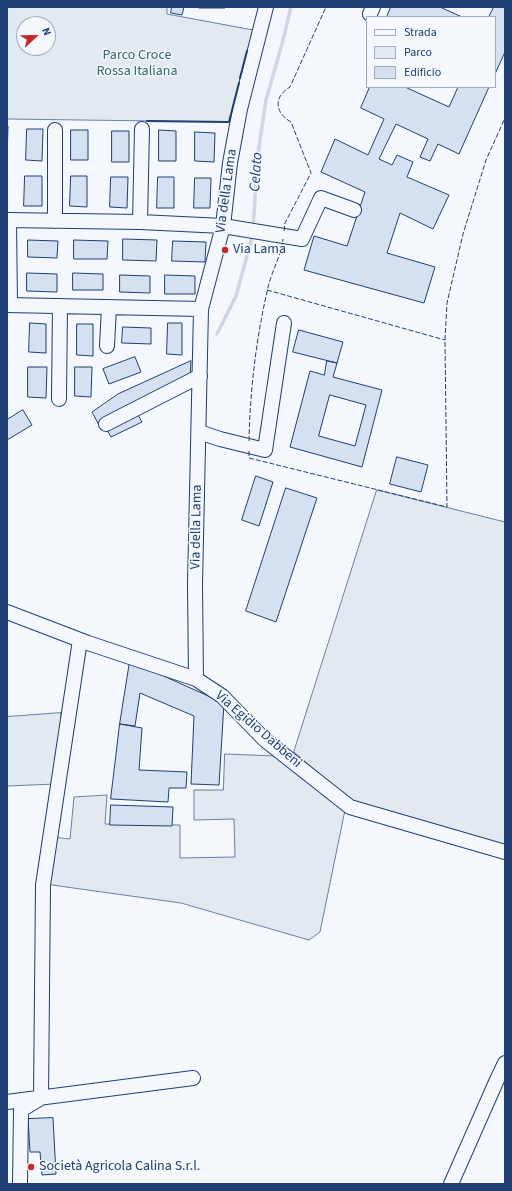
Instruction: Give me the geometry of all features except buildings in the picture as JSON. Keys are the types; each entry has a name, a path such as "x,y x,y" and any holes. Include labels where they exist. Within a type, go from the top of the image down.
{"street":[{"name":"Via della Lama","path":"196,679 195,584 201,309 223,226 230,163 238,117 266,7"},
{"path":"140,222 142,129"},
{"path":"55,130 55,221"},
{"path":"201,309 8,305 8,220 140,222 223,226 302,239 321,198 354,210"},
{"path":"59,399 60,306"},
{"path":"107,346 109,307"},
{"path":"199,432 264,450 284,323"},
{"path":"106,424 200,376"},
{"name":"Via Egidio Dabbeni","path":"7,612 80,640 196,679 222,696 265,740 350,807 505,852"},
{"path":"41,1098 43,885 80,640"},
{"path":"451,1184 505,1063"},
{"path":"7,1102 193,1078"},
{"path":"20,1184 20,1110 41,1098"}],"green space":[{"name":"Parco Croce Rossa Italiana","path":"7,7 167,7 167,14 253,30 229,122 7,119"},
{"path":"377,490 505,522 505,846 358,804 330,783 294,752"},
{"path":"61,713 56,784 7,786 7,717"},
{"path":"225,754 275,756 345,810 320,932 309,940 181,903 45,884 53,837 70,839 74,797 107,795 105,824 180,825 180,858 235,857 234,819 194,820 194,790 223,790"}],"waterway":[{"name":"Celato","path":"253,228 258,154 266,100 291,7"},
{"name":"Celato","path":"217,334 236,296 253,234"}],"fence":[{"path":"284,231 285,223 311,173 291,122 282,114 278,105 281,95 290,87 326,7"},
{"path":"249,451 249,458 447,507 445,340 447,303 463,234 486,160 505,118"},
{"path":"249,441 252,385 263,310 268,285 282,246 283,239"},
{"path":"267,290 445,340"}],"wall":[{"path":"240,78 247,51"},
{"path":"147,121 229,122 239,83"}],"place":[{"name":"Via Lama","path":"225,250"},
{"name":"Società Agricola Calina S.r.l.","path":"31,1167"}]}
